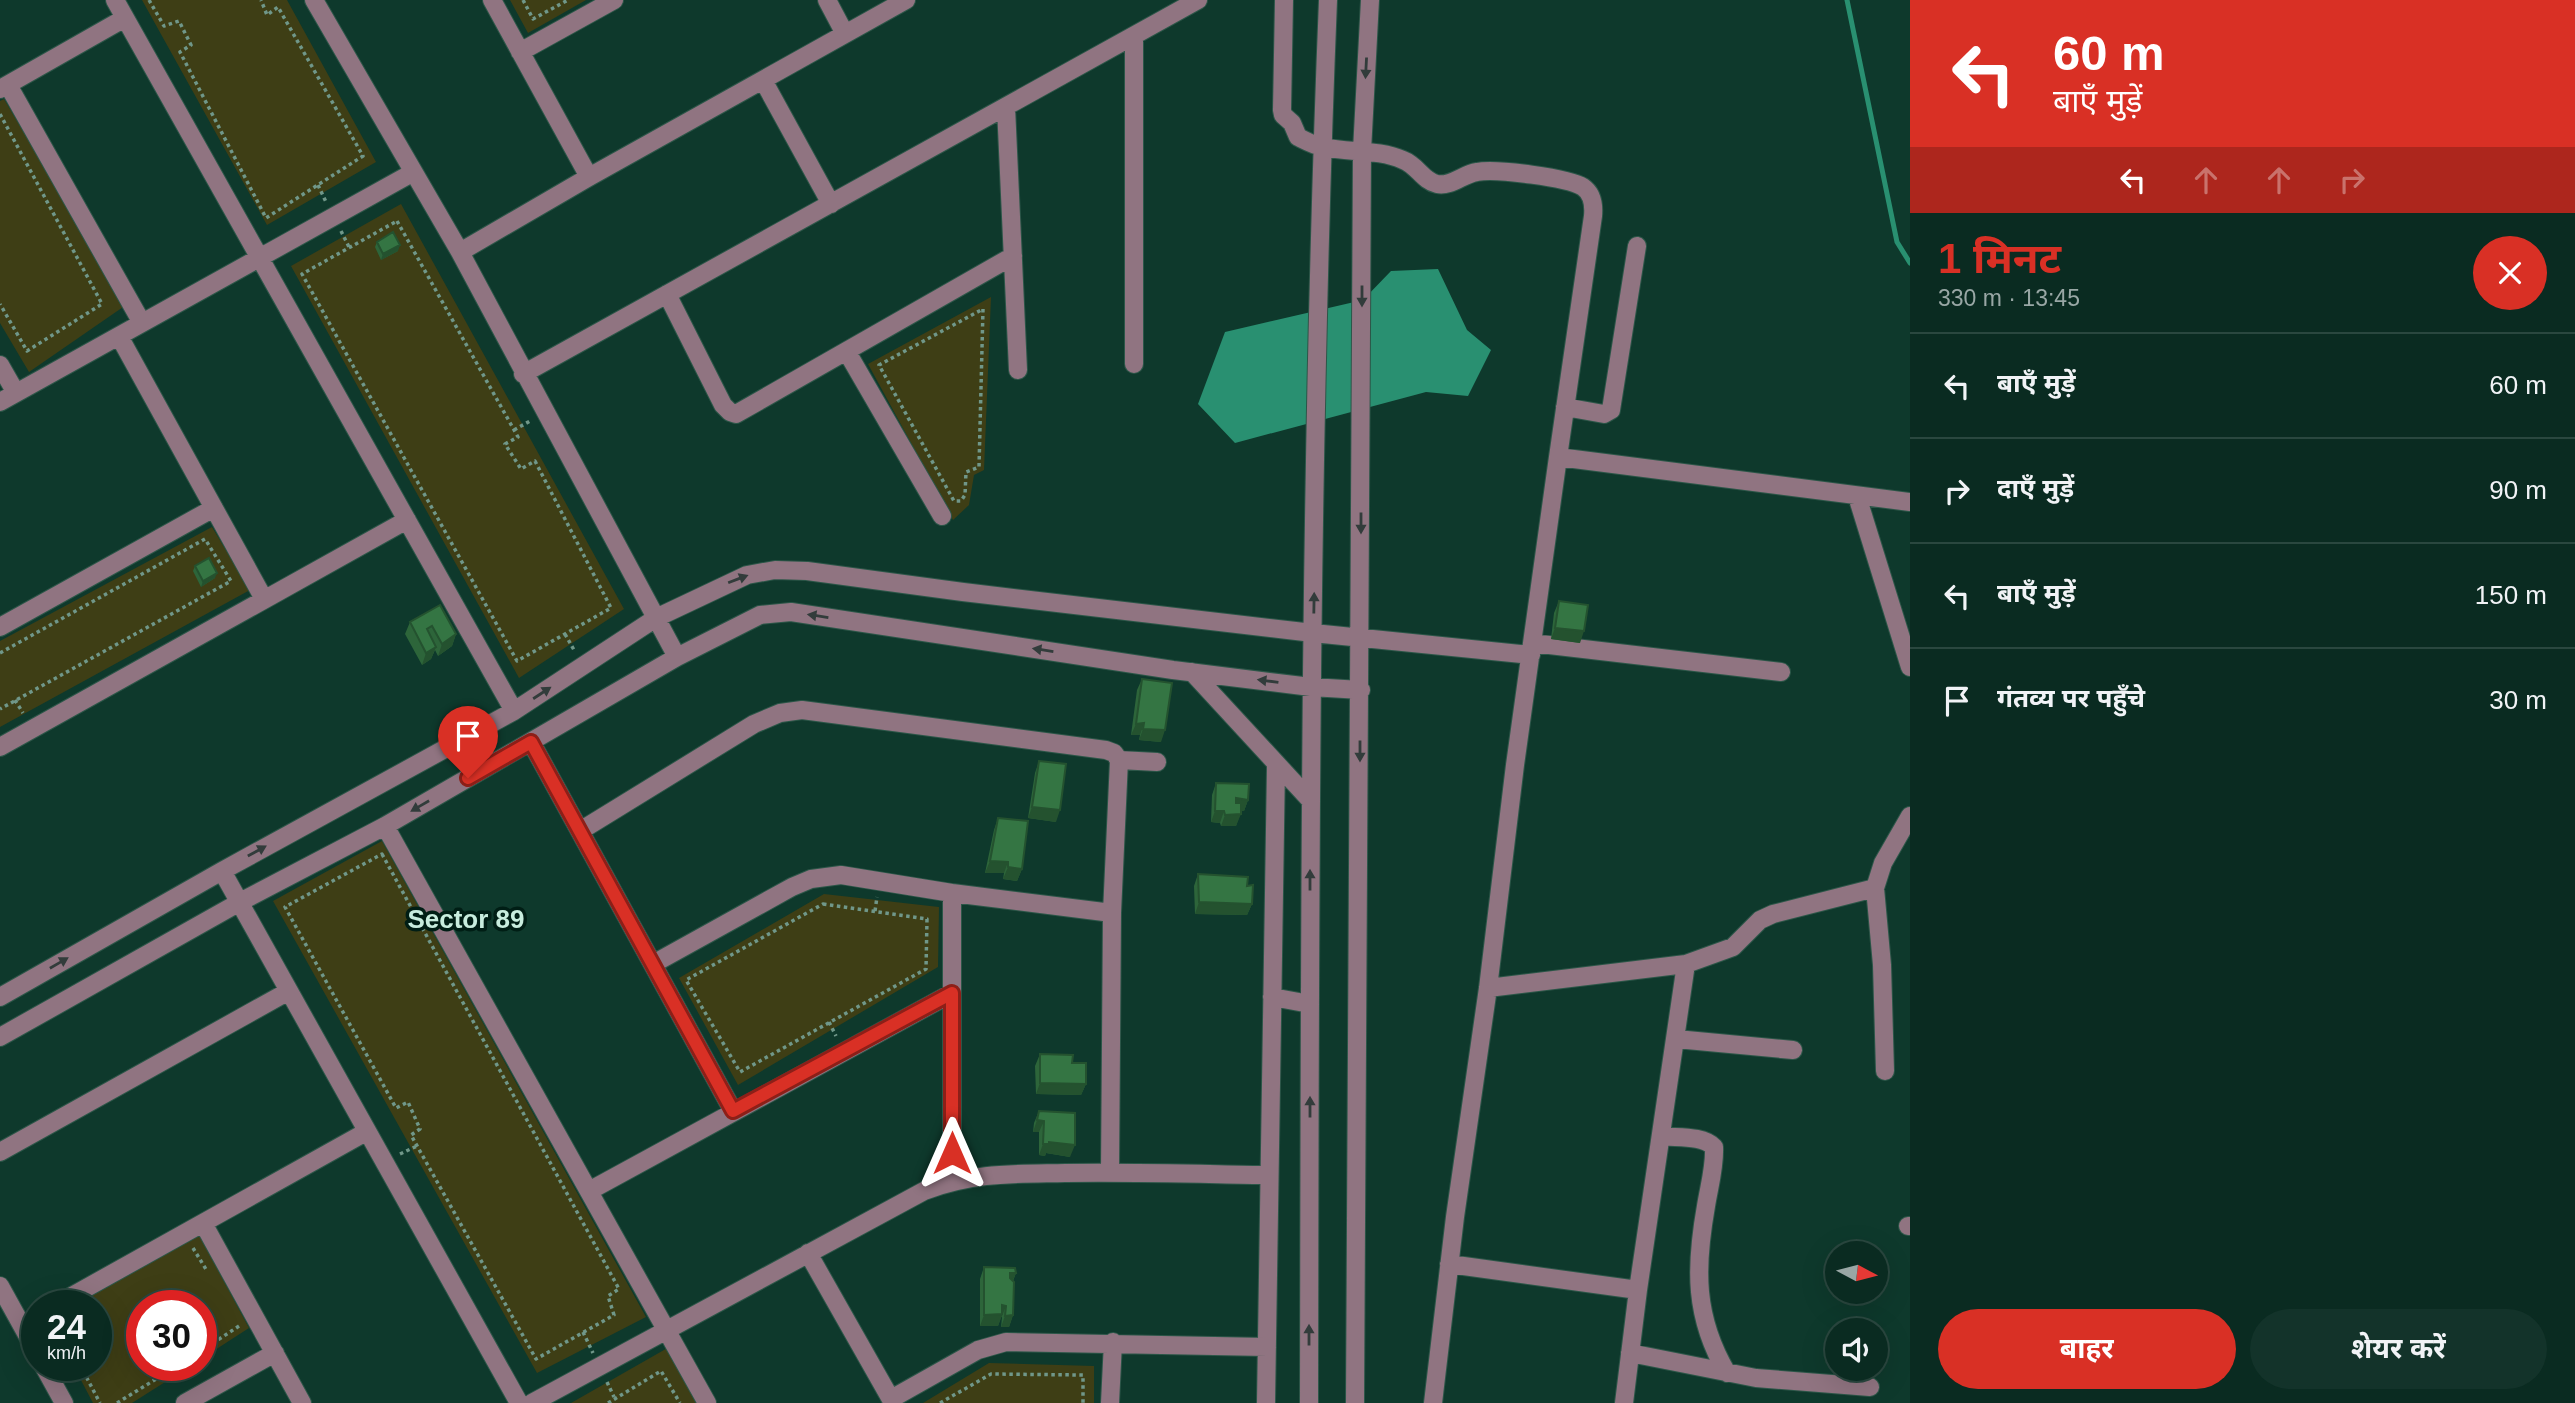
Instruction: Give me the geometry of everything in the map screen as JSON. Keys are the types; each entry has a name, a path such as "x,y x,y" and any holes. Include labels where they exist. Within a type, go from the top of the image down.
{"street":[{"path":"115,0 514,711"},
{"path":"314,0 460,252 677,657"},
{"path":"492,0 589,177"},
{"path":"520,52 614,0"},
{"path":"827,0 845,34"},
{"path":"460,252 906,0"},
{"path":"523,374 1198,0"},
{"path":"1284,0 1283,116 1292,123 1298,137 1322,147 1401,159 1414,165 1433,184 1443,185 1479,171 1518,173 1575,184 1589,193 1594,203 1449,1264 1433,1403"},
{"path":"1309,1403 1311,687 1322,147 1328,0"},
{"path":"1355,1403 1362,151 1370,0"},
{"path":"125,18 4,87 142,323"},
{"path":"1134,36 1134,365"},
{"path":"763,80 831,204"},
{"path":"1006,107 1018,370"},
{"path":"0,365 8,397 412,173"},
{"path":"1565,407 1604,414 1611,410 1637,246"},
{"path":"667,294 723,405 736,414 1013,256"},
{"path":"119,336 264,599"},
{"path":"847,352 942,516"},
{"path":"1558,457 1910,502"},
{"path":"1857,496 1910,667"},
{"path":"0,627 214,508"},
{"path":"0,747 407,520"},
{"path":"0,997 222,871 514,711 656,618 747,575 786,570 807,571 1313,633 1532,649 1781,672"},
{"path":"0,1037 240,902 385,826 677,657 760,615 791,612 1192,672 1311,687 1361,690"},
{"path":"1192,672 1311,801"},
{"path":"580,831 754,724 780,713 803,709 1114,753 1119,760 1112,913 1110,1172"},
{"path":"531,742 733,1111"},
{"path":"1119,760 1157,762"},
{"path":"1266,1403 1276,765"},
{"path":"1885,1071 1882,965 1875,888 1883,863 1910,816"},
{"path":"385,826 707,1403"},
{"path":"222,871 519,1403"},
{"path":"653,964 792,887 825,875 841,875 952,893 1112,913"},
{"path":"1488,988 1686,964 1733,947 1760,920 1773,914 1875,888"},
{"path":"952,893 952,1180"},
{"path":"1624,1403 1686,964"},
{"path":"0,1152 289,991"},
{"path":"589,1191 952,993"},
{"path":"1272,997 1310,1004"},
{"path":"1676,1039 1793,1050"},
{"path":"83,1290 366,1132"},
{"path":"1661,1136 1702,1140 1714,1147 1698,1276 1700,1303 1712,1349 1727,1373"},
{"path":"532,1403 924,1191 952,1180 983,1175 1110,1172 1268,1175"},
{"path":"203,1223 302,1403"},
{"path":"808,1253 892,1401 989,1345 1006,1342 1267,1346"},
{"path":"1449,1264 1638,1290"},
{"path":"0,1286 21,1324"},
{"path":"1110,1403 1113,1342"},
{"path":"186,1403 275,1353"},
{"path":"1630,1353 1756,1378 1870,1387"},
{"path":"52,1381 64,1403"}],"path":[{"path":"149,0 164,26 179,21 191,45 180,52 266,218 363,156 278,8 267,15 261,0"},
{"path":"523,0 533,19 568,0"},
{"path":"0,114 103,304 27,351 0,304"},
{"path":"397,221 518,437 505,444 520,469 535,461 611,608 517,661 302,274 397,221"},
{"path":"983,309 979,467 966,472 965,495 961,501 954,501 879,365 983,309"},
{"path":"0,653 205,539 231,581 0,709"},
{"path":"382,854 619,1289 608,1296 614,1315 536,1359 411,1135 421,1129 408,1102 396,1108 285,907 382,854"},
{"path":"823,904 927,919 926,969 740,1072 686,980 823,904"},
{"path":"194,1248 213,1282"},
{"path":"217,1341 240,1327 233,1316"},
{"path":"608,1403 661,1371 680,1403"},
{"path":"940,1403 991,1374 1083,1375 1083,1403"},
{"path":"88,1381 100,1403"},
{"path":"117,1403 153,1381"}],"shaded area":[{"path":"142,0 287,0 376,162 267,225"},
{"path":"510,0 586,0 528,33"},
{"path":"4,99 126,305 29,372 0,323 0,101"},
{"path":"401,204 624,609 519,678 291,266"},
{"path":"1438,269 1467,330 1491,350 1468,396 1426,392 1235,443 1198,404 1225,332 1363,300 1391,271"},
{"path":"991,297 984,470 974,475 969,505 953,520 868,364"},
{"path":"212,527 250,590 0,727 0,641"},
{"path":"382,841 646,1317 537,1373 273,901"},
{"path":"824,894 939,907 938,967 738,1085 679,978"},
{"path":"199,1235 249,1328 217,1349 217,1290 126,1290 126,1381 167,1381 132,1403 93,1403 81,1381 112,1381 112,1290 101,1290"},
{"path":"671,1346 701,1403 571,1403"},
{"path":"989,1363 1094,1366 1094,1403 923,1403"}],"building":[{"path":"393,232 400,245 383,254 377,242"},
{"path":"209,558 217,573 203,581 195,566"},
{"path":"1559,601 1588,605 1584,631 1555,628"},
{"path":"440,605 456,634 442,644 432,626 427,629 436,647 426,653 410,622"},
{"path":"1142,679 1172,683 1165,730 1143,729 1144,723 1136,724"},
{"path":"1039,761 1066,764 1060,810 1032,807"},
{"path":"1216,783 1249,784 1248,800 1236,798 1236,803 1241,803 1241,814 1225,815 1224,811 1215,811"},
{"path":"998,818 1028,821 1022,869 1008,867 1008,862 990,861"},
{"path":"1198,874 1248,877 1247,886 1253,885 1252,904 1199,902"},
{"path":"1040,1054 1073,1055 1072,1063 1086,1063 1086,1084 1040,1083"},
{"path":"1039,1111 1075,1113 1075,1145 1049,1142 1043,1144 1044,1121 1037,1120"},
{"path":"984,1267 1015,1268 1016,1273 1010,1273 1014,1282 1013,1315 1005,1316 1006,1306 1002,1305 1002,1314 984,1315"}],"waterway":[{"path":"1847,0 1897,242 1910,263"}],"district":[{"name":"Sector 89","path":"466,919"}],"route":[{"path":"468,778 531,742 733,1111 952,993 952,1153"}]}
